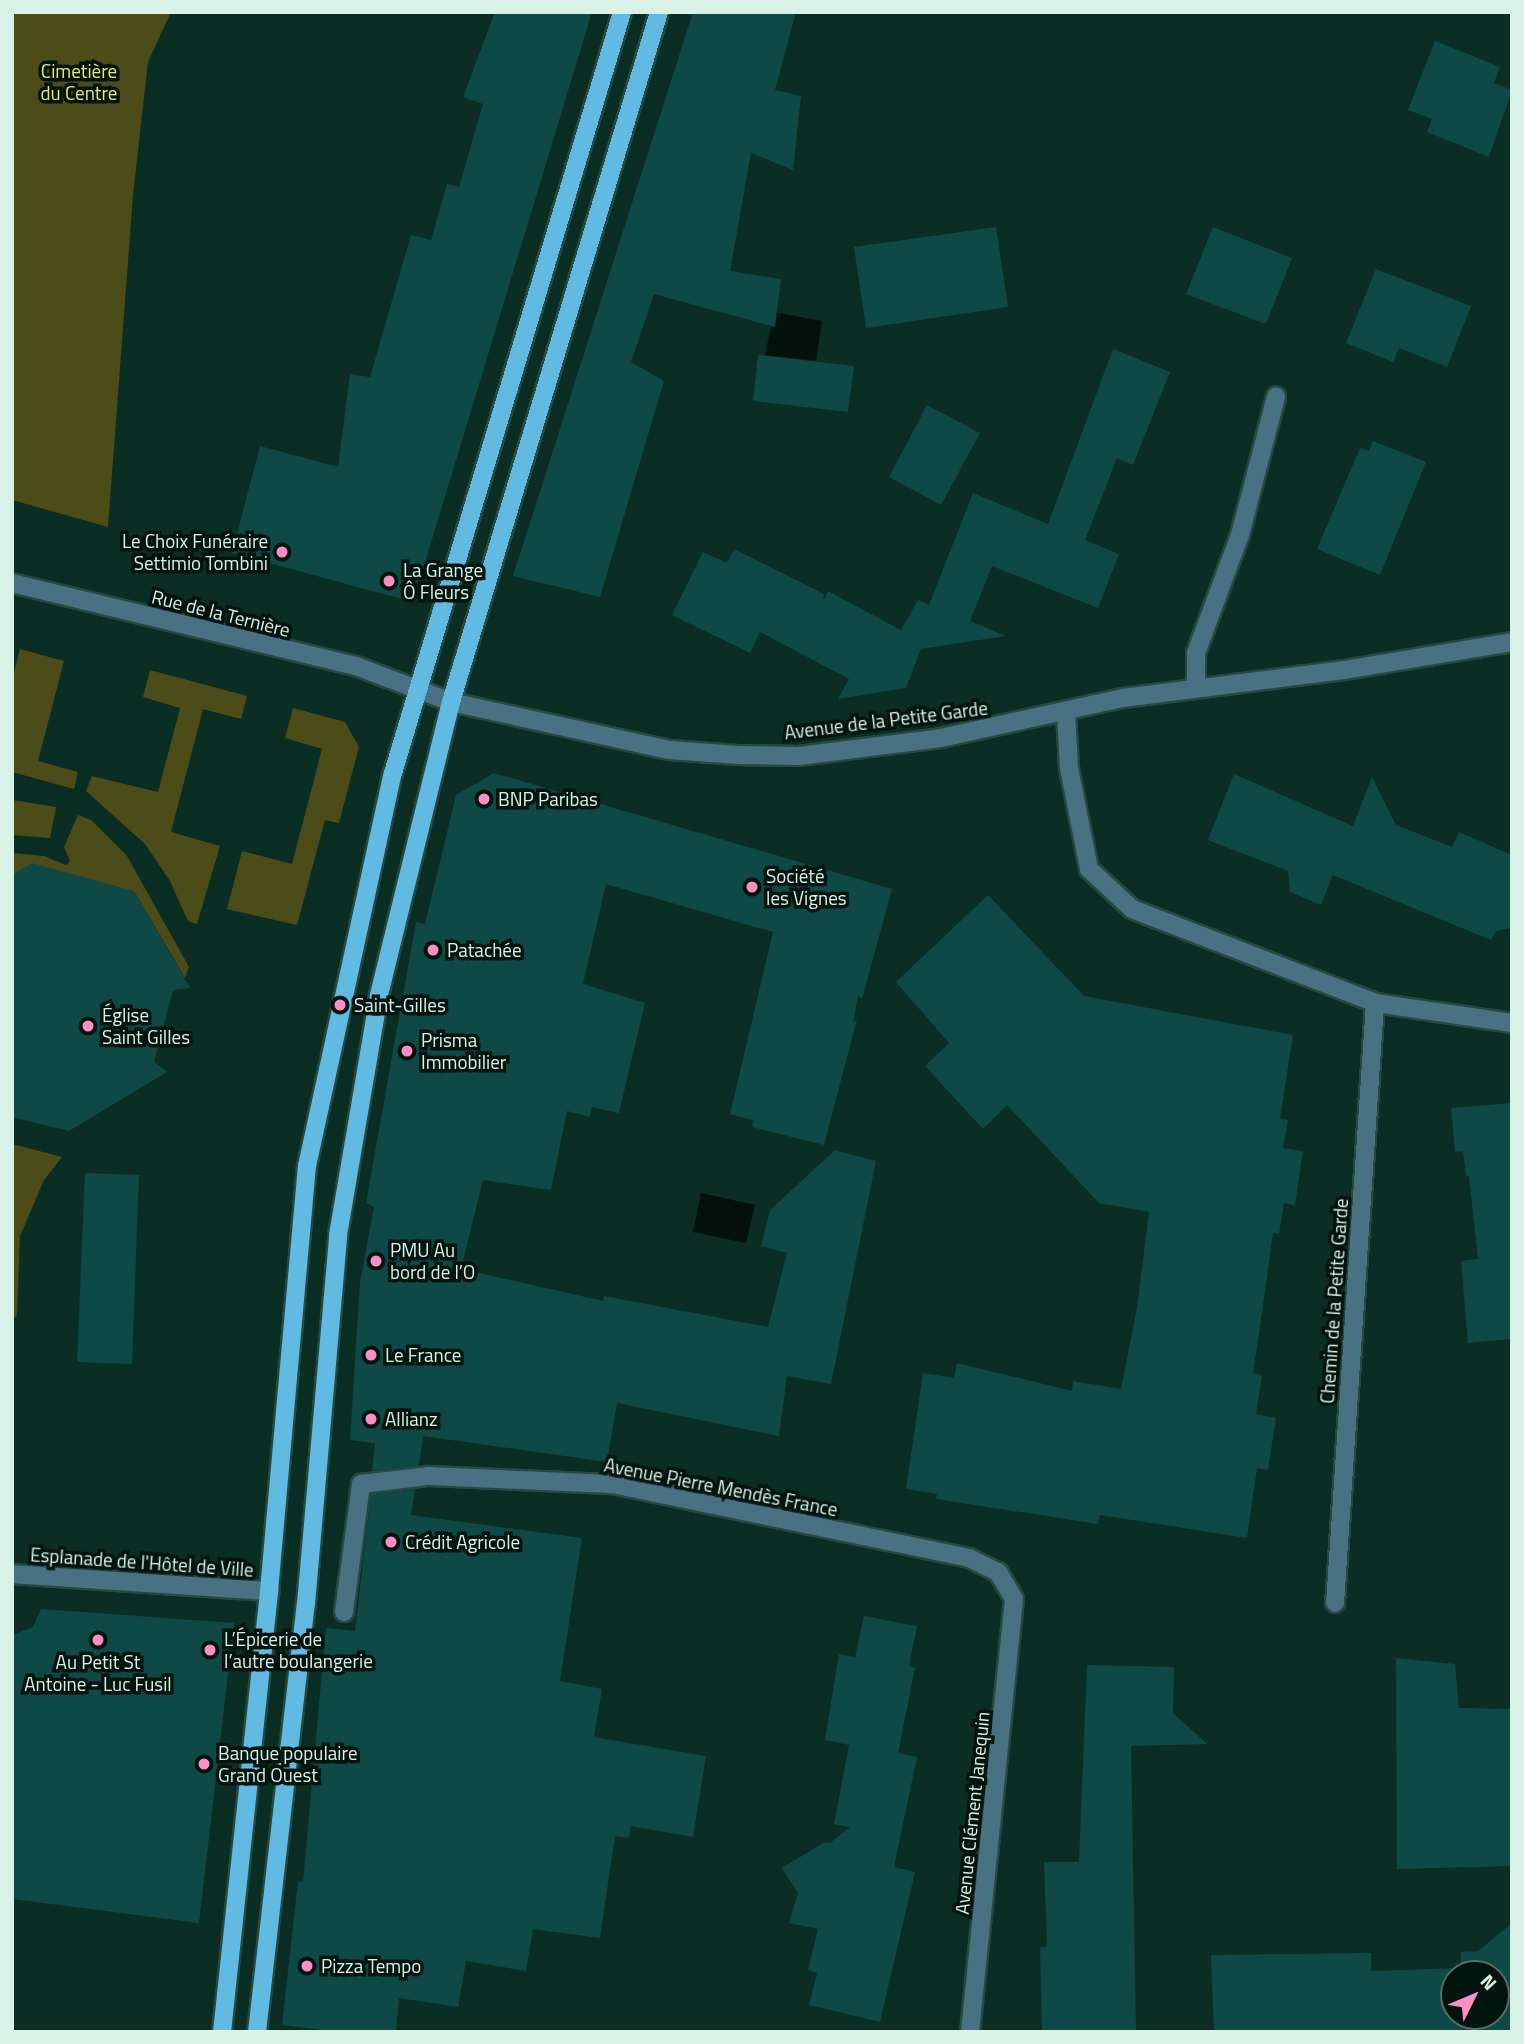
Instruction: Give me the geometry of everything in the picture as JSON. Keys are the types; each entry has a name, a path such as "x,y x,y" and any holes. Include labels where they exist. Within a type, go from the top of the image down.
{"main road":[{"path":"222,2032 269,1591 307,1166 372,855 417,692 622,12"},
{"path":"257,2032 306,1604 347,1172 407,867 450,702 659,12"}],"street":[{"path":"1196,688 1196,653 1240,535 1276,397"},
{"name":"Rue de la Ternière","path":"12,583 356,666 417,692"},
{"name":"Avenue de la Petite Garde","path":"417,692 450,702 670,750 738,755 799,755 941,738 1066,713 1123,698 1345,670 1512,642"},
{"path":"1066,713 1069,768 1089,869 1132,909 1375,1003 1512,1023"},
{"name":"Chemin de la Petite Garde","path":"1335,1602 1375,1003"},
{"name":"Avenue Pierre Mendès France","path":"344,1612 361,1484 428,1476 612,1484 969,1558 998,1572 1014,1599"},
{"name":"Esplanade de l'Hôtel de Ville","path":"12,1574 269,1591"},
{"name":"Avenue Clément Janequin","path":"970,2032 1014,1599"}],"green space":[{"name":"Cimetière du Centre","path":"12,12 171,12 148,62 133,195 108,527 12,500"},
{"path":"20,649 64,661 38,761 78,772 74,789 12,772 12,680"},
{"path":"150,670 247,696 241,719 203,709 171,832 220,846 197,924 188,921 170,881 145,844 86,791 92,776 158,792 180,708 143,697"},
{"path":"293,708 345,722 359,747 339,823 325,820 297,925 227,909 242,851 292,864 322,749 285,738"},
{"path":"12,800 56,807 50,838 12,835"},
{"path":"78,815 91,820 127,856 189,967 185,978 134,891 12,875 12,853 44,856 66,865 70,861 64,847"},
{"path":"12,1144 62,1157 44,1180 20,1236 17,1315 12,1320"}],"shaded area":[{"path":"774,312 822,321 816,361 765,355"},
{"path":"701,1193 755,1205 746,1243 693,1232"}],"building":[{"path":"495,12 592,12 413,602 232,553 260,446 338,467 350,374 370,377 411,235 431,240 447,184 459,187 483,104 463,97"},
{"path":"693,12 796,12 775,90 801,96 793,170 751,153 730,271 781,279 775,327 654,294 631,362 664,381 600,597 513,576"},
{"path":"1435,41 1500,67 1494,83 1512,90 1489,157 1427,132 1432,119 1408,110"},
{"path":"996,227 1008,307 866,328 854,247"},
{"path":"1213,227 1292,258 1266,324 1186,294"},
{"path":"1376,269 1471,306 1447,367 1399,348 1393,362 1346,343"},
{"path":"1113,349 1170,372 1133,465 1117,458 1085,540 1119,554 1098,608 992,566 970,621 1006,636 921,649 906,688 838,699 849,679 760,632 750,653 672,615 703,552 727,563 734,549 824,594 823,602 828,591 901,630 918,600 929,605 973,493 1048,524"},
{"path":"758,355 854,366 848,412 753,401"},
{"path":"927,405 980,433 941,505 889,477"},
{"path":"1373,441 1426,462 1380,575 1317,549 1360,448 1369,451"},
{"path":"494,773 892,889 862,999 858,995 853,1023 857,1019 824,1145 752,1127 753,1120 730,1114 773,932 606,884 583,984 645,1003 619,1113 592,1107 590,1117 567,1111 551,1190 483,1180 461,1269 603,1301 604,1296 768,1327 787,1253 761,1246 770,1210 835,1150 876,1161 831,1384 787,1376 779,1436 617,1403 607,1462 423,1436 419,1466 372,1471 375,1443 350,1440 360,1282 374,1207 366,1203 416,922 425,924 456,795"},
{"path":"1234,774 1353,826 1372,777 1396,825 1452,847 1459,832 1512,855 1512,928 1496,931 1491,940 1333,875 1321,905 1290,892 1288,871 1208,840"},
{"name":"Église Saint Gilles","path":"32,863 134,891 190,988 173,990 154,1062 167,1072 69,1131 12,1117 12,875"},
{"path":"988,895 1084,996 1293,1035 1280,1119 1288,1120 1283,1148 1303,1151 1295,1205 1284,1203 1279,1234 1273,1233 1253,1373 1262,1375 1256,1414 1276,1418 1268,1470 1257,1468 1247,1538 1100,1515 1098,1524 936,1499 937,1494 906,1489 923,1373 954,1378 957,1363 1072,1391 1073,1381 1121,1389 1137,1308 1149,1212 1099,1203 1007,1105 983,1129 925,1066 949,1043 896,982"},
{"path":"1512,1103 1512,1339 1468,1343 1461,1261 1478,1259 1469,1176 1466,1176 1463,1151 1455,1152 1451,1108"},
{"path":"85,1173 139,1175 132,1364 77,1362"},
{"path":"415,1489 411,1515 582,1538 560,1681 602,1689 594,1737 706,1756 693,1837 631,1826 629,1838 615,1836 600,1938 533,1929 526,1971 466,1961 458,2007 399,1998 396,2032 338,2032 282,2025 298,1881 303,1882 326,1628 355,1631 371,1494"},
{"path":"41,1609 234,1623 199,1923 12,1899 12,1635 33,1627"},
{"path":"864,1616 917,1626 909,1666 915,1668 898,1753 917,1757 894,1867 915,1872 880,2022 809,2005 817,1973 808,1970 818,1929 789,1923 798,1893 782,1868 825,1842 830,1843 850,1827 834,1824 849,1745 825,1740 839,1654 855,1657"},
{"path":"1396,1658 1455,1664 1459,1708 1512,1709 1512,1866 1397,1869"},
{"path":"1087,1665 1174,1667 1173,1713 1207,1744 1131,1746 1136,2032 1042,2032 1040,1947 1047,1946 1044,1862 1079,1862"},
{"path":"1512,1923 1512,2032 1214,2032 1211,1955 1371,1953 1371,1971 1440,1969 1440,2030 1510,2030 1510,1960 1461,1960 1461,1952 1478,1951"}],"place":[{"name":"Le Choix Funéraire Settimio Tombini","path":"282,552"},
{"name":"La Grange Ô Fleurs","path":"389,581"},
{"name":"BNP Paribas","path":"484,799"},
{"name":"Société les Vignes","path":"752,887"},
{"name":"Patachée","path":"433,950"},
{"name":"Saint-Gilles","path":"340,1005"},
{"name":"Église Saint Gilles","path":"88,1026"},
{"name":"Prisma Immobilier","path":"407,1051"},
{"name":"PMU Au bord de l’O","path":"376,1261"},
{"name":"Le France","path":"371,1355"},
{"name":"Allianz","path":"371,1419"},
{"name":"Crédit Agricole","path":"391,1542"},
{"name":"Au Petit St Antoine - Luc Fusil","path":"98,1640"},
{"name":"L’Épicerie de l’autre boulangerie","path":"210,1650"},
{"name":"Banque populaire Grand Ouest","path":"204,1764"},
{"name":"Pizza Tempo","path":"307,1966"}]}
